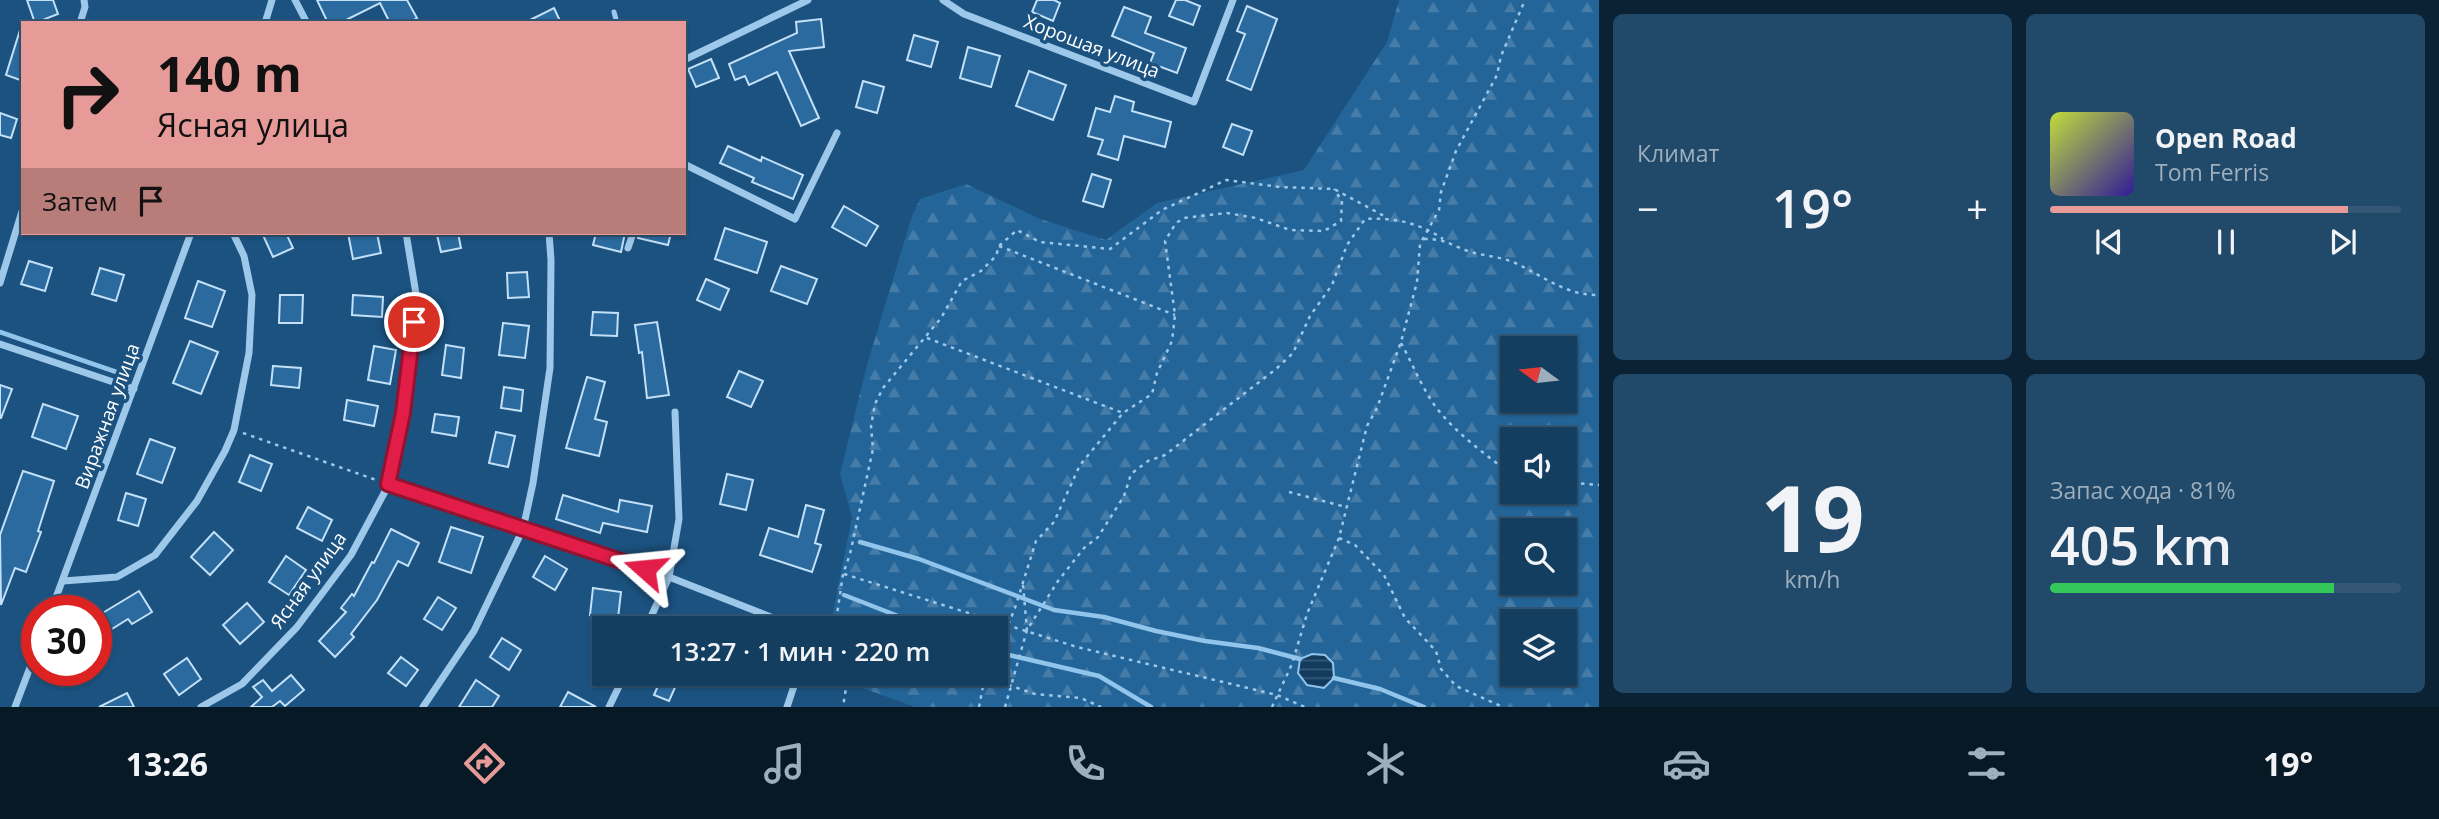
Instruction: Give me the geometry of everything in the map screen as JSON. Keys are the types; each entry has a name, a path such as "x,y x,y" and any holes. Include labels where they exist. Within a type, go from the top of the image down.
{"street":[{"path":"81,21 84,0"},
{"path":"266,21 272,0"},
{"path":"295,0 306,21"},
{"path":"686,59 808,0"},
{"name":"Хорошая улица","path":"943,0 964,14 1194,102 1233,0"},
{"path":"686,165 795,219 837,133"},
{"path":"0,282 21,214"},
{"name":"Виражная улица","path":"57,595 190,235"},
{"path":"63,581 117,577 155,555 197,501 225,451 234,430 249,354 252,295 244,256 234,235"},
{"name":"Ясная улица","path":"201,707 242,684 297,627 351,555 388,484 403,413 416,294 406,235"},
{"path":"423,707 474,631 523,529 533,483 550,368 549,235"},
{"path":"628,248 632,235"},
{"path":"0,344 134,389"},
{"path":"651,616 669,577 680,519 675,412"},
{"path":"388,484 669,577 768,616"},
{"path":"15,707 23,686"},
{"path":"609,707 619,686"},
{"path":"787,707 794,686"}],"lane":[{"path":"614,12 616,21"}],"path":[{"path":"1272,707 1292,664 1307,614 1339,538 1367,426 1377,408 1401,342 1417,282 1420,244 1439,210 1441,192 1456,151 1497,75 1501,56 1525,0"},
{"path":"837,616 843,574 850,554 873,449 871,426 875,404 883,388 927,338 962,281 981,271 996,256 999,246 1017,230 1040,243 1110,250 1162,210 1226,180 1334,190 1387,217 1427,229 1466,250 1511,261 1569,291 1599,295"},
{"path":"1009,624 1036,541 1055,522 1080,465 1122,413 1152,394 1157,373 1172,341 1175,315 1165,241 1176,223 1184,218 1227,213 1256,218 1290,230 1324,231 1341,221 1342,201 1334,190"},
{"path":"1005,707 1027,630 1058,582 1084,548 1098,537 1124,496 1131,474 1147,461 1165,455 1293,353 1310,316 1332,285 1347,246 1365,219 1387,217"},
{"path":"1424,239 1443,239"},
{"path":"999,246 1175,315"},
{"path":"927,338 1122,413"},
{"path":"1401,342 1413,370 1443,417 1500,466"},
{"path":"234,430 388,484"},
{"path":"1577,483 1599,485"},
{"path":"1289,492 1346,507"},
{"path":"1339,538 1355,545 1384,575 1405,618 1436,651 1441,669 1456,686 1503,707"},
{"path":"843,574 1077,647 1277,695 1305,707"},
{"path":"1022,582 1027,630"},
{"path":"843,707 845,686"},
{"path":"979,707 984,686"},
{"path":"1008,686 1035,695 1081,698 1101,707"}],"green space":[{"path":"1399,0 1599,0 1599,707 915,707 857,686 1008,686 1008,616 832,616 852,517 840,474 867,365 912,216 920,199 966,184 1040,219 1106,240 1157,203 1304,170 1387,42"}],"shaded area":[{"path":"1312,654 1325,655 1333,663 1334,678 1324,688 1307,685 1298,673 1300,659"}],"building":[{"path":"27,0 53,0 58,14 34,21"},
{"path":"317,0 407,0 417,18 412,21 389,21 380,3 344,21 327,21"},
{"path":"1037,0 1054,0 1060,3 1053,21 1032,12"},
{"path":"1176,0 1185,0 1200,6 1193,25 1169,16"},
{"path":"1247,6 1277,19 1251,90 1227,80 1245,34 1237,31"},
{"path":"1124,7 1151,17 1145,33 1186,48 1177,73 1150,63 1154,53 1112,36"},
{"path":"554,8 560,21 528,21"},
{"path":"821,19 824,47 789,51 819,118 801,126 777,72 749,85 745,76 735,80 729,64 797,33 796,22"},
{"path":"20,30 21,30 21,80 6,75"},
{"path":"914,35 938,42 931,67 907,60"},
{"path":"968,47 1000,56 991,87 960,78"},
{"path":"711,59 719,78 696,87 688,69"},
{"path":"1029,71 1066,85 1053,120 1016,106"},
{"path":"863,81 884,87 877,113 856,107"},
{"path":"1115,96 1134,102 1132,111 1171,122 1165,147 1124,136 1118,160 1098,154 1103,140 1088,136 1096,108 1110,112"},
{"path":"0,113 17,119 11,138 0,135"},
{"path":"1232,124 1252,131 1243,155 1223,147"},
{"path":"728,146 803,175 793,199 752,182 754,178 720,163"},
{"path":"1092,174 1111,180 1103,207 1083,201"},
{"path":"844,206 878,226 866,246 832,227"},
{"path":"725,228 767,242 757,273 715,259"},
{"path":"263,235 287,235 293,248 273,257"},
{"path":"348,235 377,235 381,253 353,259"},
{"path":"437,235 458,235 461,248 441,252"},
{"path":"596,235 625,235 621,252 593,245"},
{"path":"639,235 670,235 668,245 638,238"},
{"path":"29,261 52,268 45,291 21,284"},
{"path":"781,266 817,279 807,304 771,291"},
{"path":"100,268 124,275 116,301 92,294"},
{"path":"527,272 529,297 508,298 507,273"},
{"path":"706,279 729,289 720,310 697,300"},
{"path":"198,281 225,291 212,327 185,318"},
{"path":"280,295 303,295 302,323 279,323"},
{"path":"353,295 383,297 382,317 352,315"},
{"path":"593,312 618,313 617,336 591,335"},
{"path":"657,322 669,395 647,398 642,352 639,353 635,325"},
{"path":"503,323 529,326 525,358 499,355"},
{"path":"190,341 218,352 201,394 173,383"},
{"path":"446,345 464,348 461,378 442,375"},
{"path":"374,346 396,350 390,384 368,380"},
{"path":"273,366 301,368 299,388 271,385"},
{"path":"739,371 763,381 751,407 727,397"},
{"path":"587,377 605,382 595,419 607,422 599,456 566,448"},
{"path":"0,385 12,389 1,418 0,418"},
{"path":"504,387 523,390 521,411 501,408"},
{"path":"347,400 378,406 374,426 344,420"},
{"path":"43,404 78,416 66,449 32,437"},
{"path":"435,414 459,417 456,436 432,432"},
{"path":"496,432 515,436 508,467 489,463"},
{"path":"150,439 175,448 162,483 137,474"},
{"path":"250,455 272,464 261,491 239,482"},
{"path":"23,471 54,481 38,531 41,532 26,572 15,568 1,605 0,535"},
{"path":"727,474 753,480 746,510 720,504"},
{"path":"126,493 146,499 138,526 118,520"},
{"path":"563,495 618,512 620,500 652,506 647,532 603,523 600,533 556,519"},
{"path":"806,505 824,510 815,543 821,545 812,572 760,555 769,528 798,537"},
{"path":"308,507 332,520 322,541 297,528"},
{"path":"451,527 483,537 471,573 439,562"},
{"path":"391,529 419,543 408,566 398,561 377,600 351,634 354,637 335,657 319,641 346,612 341,608 352,594 354,596"},
{"path":"214,532 233,550 210,575 191,557"},
{"path":"286,556 306,570 289,595 269,582"},
{"path":"545,556 567,569 555,590 533,577"},
{"path":"593,588 621,592 618,616 590,615"},
{"path":"139,591 152,612 132,624 128,619 112,629 112,607"},
{"path":"438,597 456,608 442,630 424,619"},
{"path":"247,603 264,622 240,644 223,625"},
{"path":"502,638 521,650 509,670 490,657"},
{"path":"401,657 418,670 406,686 388,673"},
{"path":"187,658 201,679 179,695 164,674"},
{"path":"291,675 304,690 285,706 280,701 272,707 251,707 262,697 253,687 263,680 272,691"},
{"path":"476,680 499,696 492,707 459,707"},
{"path":"658,686 676,686 669,701 654,695"},
{"path":"568,692 596,707 560,707"},
{"path":"127,693 134,707 99,707"}],"waterway":[{"path":"0,332 128,376"},
{"path":"860,542 919,559 1054,610 1104,617 1156,631 1258,648 1300,659"},
{"path":"844,595 898,616"},
{"path":"1008,655 1099,676 1151,707"},
{"path":"1334,678 1380,689 1424,707"}],"route":[{"path":"414,322 403,413 388,484 645,569"}]}
